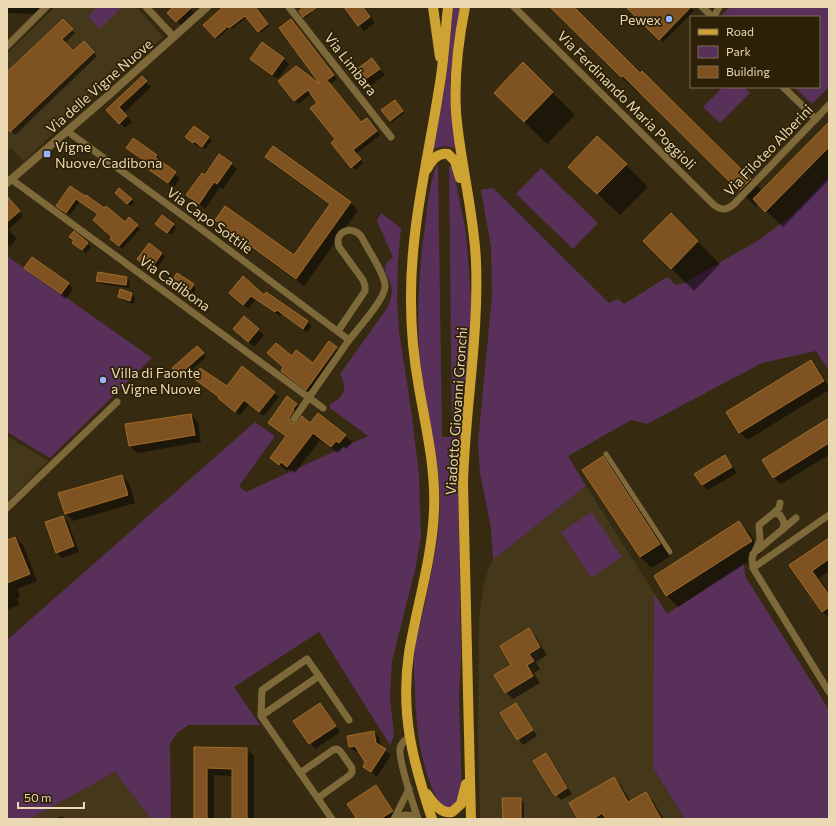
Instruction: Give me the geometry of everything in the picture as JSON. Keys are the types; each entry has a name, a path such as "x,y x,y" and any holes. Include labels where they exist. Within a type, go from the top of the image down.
{"main road":[{"path":"433,7 442,73"},
{"name":"Viadotto Giovanni Gronchi","path":"432,819 416,770 409,737 407,713 407,671 433,531 434,502 431,458 418,378 411,317 412,266 418,206 442,73 448,7"},
{"name":"Viadotto Giovanni Gronchi","path":"466,9 457,60 455,94 458,131 471,214 476,262 477,296 463,483 471,819"},
{"path":"418,206 427,168 435,158 445,153 450,155 455,161 471,214"},
{"path":"416,770 425,790 434,804 443,811 452,812 461,804 465,794 469,745"}],"street":[{"path":"7,46 46,7"},
{"path":"146,7 174,37"},
{"name":"Via delle Vigne Nuove","path":"9,181 207,7"},
{"name":"Via Limbara","path":"290,7 391,137"},
{"name":"Via Ferdinando Maria Poggioli","path":"514,7 714,205 723,210"},
{"path":"702,7 712,16"},
{"path":"714,16 719,7"},
{"path":"784,88 816,119"},
{"name":"Via Filoteo Alberini","path":"723,210 732,206 829,105"},
{"name":"Via Capo Sottile","path":"67,131 349,340"},
{"name":"Via Cadibona","path":"9,181 323,408"},
{"path":"294,419 349,340 380,300 386,288 383,277 361,236 354,230 350,229 342,233 337,242 363,280 365,289 338,331"},
{"path":"7,508 117,402"},
{"path":"606,454 670,552"},
{"path":"780,503 778,509 758,526 760,540 753,554 753,568 829,692"},
{"path":"774,513 780,515 784,520 783,529"},
{"path":"753,568 829,515"},
{"path":"753,554 796,518"},
{"path":"332,819 261,716 262,690 307,659 349,720"},
{"path":"261,716 319,676"},
{"path":"409,737 400,748 402,763 418,819"},
{"path":"300,773 333,750 340,751 352,768 352,772 318,798"},
{"path":"394,819 409,789"},
{"path":"394,819 407,814 418,819"}],"shaded area":[{"path":"55,7 136,7 163,37 122,73 100,83 95,94 24,161 11,148 7,151 7,54"},
{"path":"7,436 48,461 7,502"},
{"path":"586,486 654,593 653,768 685,819 480,819 478,739 479,617 483,589 488,569 493,560"},
{"path":"115,772 151,819 30,819"}],"green space":[{"path":"97,7 122,7 100,29 88,16"},
{"path":"453,7 460,7 454,42 450,82 456,148 443,146 433,149 446,81"},
{"path":"730,7 829,7 829,87 812,104 795,88 820,88 820,16 721,16"},
{"path":"722,88 745,88 750,93 720,123 703,107"},
{"path":"437,165 442,437 452,437 449,166 453,168 466,233 472,311 458,467 461,656 459,700 462,796 452,808 441,806 434,793 424,765 418,735 414,668 415,647 429,584 440,513 439,482 435,448 422,380 418,330 423,242 431,186"},
{"path":"541,168 598,223 573,249 516,194"},
{"path":"829,176 829,371 816,351 762,363 647,424 631,420 568,456 586,486 493,560 491,528 480,473 478,442 492,296 491,247 481,190 493,188 609,303 618,299 624,304 667,277 676,285 684,283 759,240 792,215"},
{"path":"381,213 401,228 397,299 399,331 419,475 421,537 415,570 392,661 390,697 394,736 390,745 319,632 234,687 260,725 189,725 177,733 170,744 171,819 151,819 115,772 30,819 7,819 7,640 255,422 275,436 239,486 246,492 368,436 330,408 330,404 339,399 343,392 344,383 340,374 388,307 392,293 392,288 385,267 393,257 377,221"},
{"path":"7,256 152,358 50,458 7,432"},
{"path":"592,512 622,557 591,578 561,532"},
{"path":"744,563 745,576 829,710 829,819 685,819 653,768 654,593 667,614"}],"building":[{"path":"173,7 192,7 176,22 167,13"},
{"path":"223,7 255,7 268,24 258,32 245,16 229,28 228,26 215,38 203,25"},
{"path":"304,7 317,7 303,17 299,11"},
{"path":"344,7 363,7 370,17 358,26"},
{"path":"550,7 574,7 640,73 642,71 751,179 739,191 623,76 621,77"},
{"path":"626,7 691,7 659,40"},
{"path":"63,19 73,29 62,39 73,51 84,41 94,52 10,132 7,128 7,72"},
{"path":"291,19 334,75 327,80 361,122 367,118 377,131 353,150 361,159 351,168 331,143 335,139 310,108 317,103 308,90 294,101 278,81 296,66 320,84 279,28"},
{"path":"262,42 284,58 272,75 250,59"},
{"path":"372,58 380,69 360,83 353,72"},
{"path":"523,62 553,92 524,122 494,93"},
{"path":"142,76 147,81 119,107 127,116 119,124 106,110"},
{"path":"395,100 403,111 390,121 381,110"},
{"path":"829,122 829,147 765,212 753,199"},
{"path":"194,126 209,137 202,147 185,137"},
{"path":"597,136 627,164 597,194 568,167"},
{"path":"133,138 157,155 155,157 176,172 168,183 145,167 148,163 126,148"},
{"path":"273,146 351,202 296,279 215,220 225,206 294,255 330,204 265,157"},
{"path":"219,154 232,163 217,184 214,182 199,204 186,195 202,173 205,175"},
{"path":"70,186 104,208 106,206 125,222 129,217 138,225 119,246 110,239 112,237 93,220 98,214 76,199 66,213 56,206"},
{"path":"119,188 132,199 127,204 115,193"},
{"path":"7,196 20,211 7,222"},
{"path":"671,213 698,241 671,269 643,241"},
{"path":"162,215 174,224 167,233 155,224"},
{"path":"74,231 88,243 82,250 72,243 74,240 69,237"},
{"path":"149,243 162,253 151,269 137,259"},
{"path":"32,257 69,283 61,294 24,268"},
{"path":"98,272 127,277 126,285 96,281"},
{"path":"177,273 194,284 186,296 169,284"},
{"path":"243,276 264,295 266,292 308,321 303,329 277,310 275,312 251,296 243,305 229,293"},
{"path":"120,289 132,293 130,301 118,297"},
{"path":"244,316 259,329 248,342 233,329"},
{"path":"329,341 337,347 306,390 281,371 283,367 267,353 276,343 292,356 296,350 313,363"},
{"path":"197,346 204,353 179,375 172,368"},
{"path":"811,360 824,381 739,433 726,412"},
{"path":"242,366 275,392 259,412 244,400 235,412 218,398 219,397 193,378 200,368 227,386"},
{"path":"287,396 297,404 289,418 291,423 296,423 302,416 310,423 318,413 346,435 339,443 336,441 331,447 313,433 287,467 281,462 279,465 270,458 286,436 268,423"},
{"path":"191,414 195,435 129,446 125,424"},
{"path":"829,418 829,443 773,478 762,460"},
{"path":"725,455 732,467 702,485 694,474"},
{"path":"603,456 660,544 640,557 582,470"},
{"path":"122,475 128,495 65,514 58,493"},
{"path":"63,516 74,546 56,553 45,522"},
{"path":"739,521 752,541 666,596 654,576"},
{"path":"15,537 30,574 7,583 7,540"},
{"path":"829,538 829,559 812,571 829,595 829,607 822,612 789,565"},
{"path":"529,628 540,647 529,654 534,661 527,665 533,676 505,693 494,675 511,665 500,646"},
{"path":"320,703 336,726 309,744 293,721"},
{"path":"516,703 533,730 517,740 500,713"},
{"path":"374,731 376,743 386,749 371,772 363,767 365,762 355,746 349,747 347,736"},
{"path":"194,747 247,748 247,819 232,819 232,769 207,768 207,819 194,819"},
{"path":"546,753 567,788 555,796 533,761"},
{"path":"614,777 628,802 646,792 661,819 606,819 602,813 593,819 578,819 569,803"},
{"path":"376,785 393,811 380,819 357,819 347,804"},
{"path":"502,798 521,798 521,819 503,819"}],"place":[{"name":"Pewex","path":"669,19"},
{"name":"Vigne Nuove/Cadibona","path":"47,154"},
{"name":"Villa di Faonte a Vigne Nuove","path":"103,380"}]}
